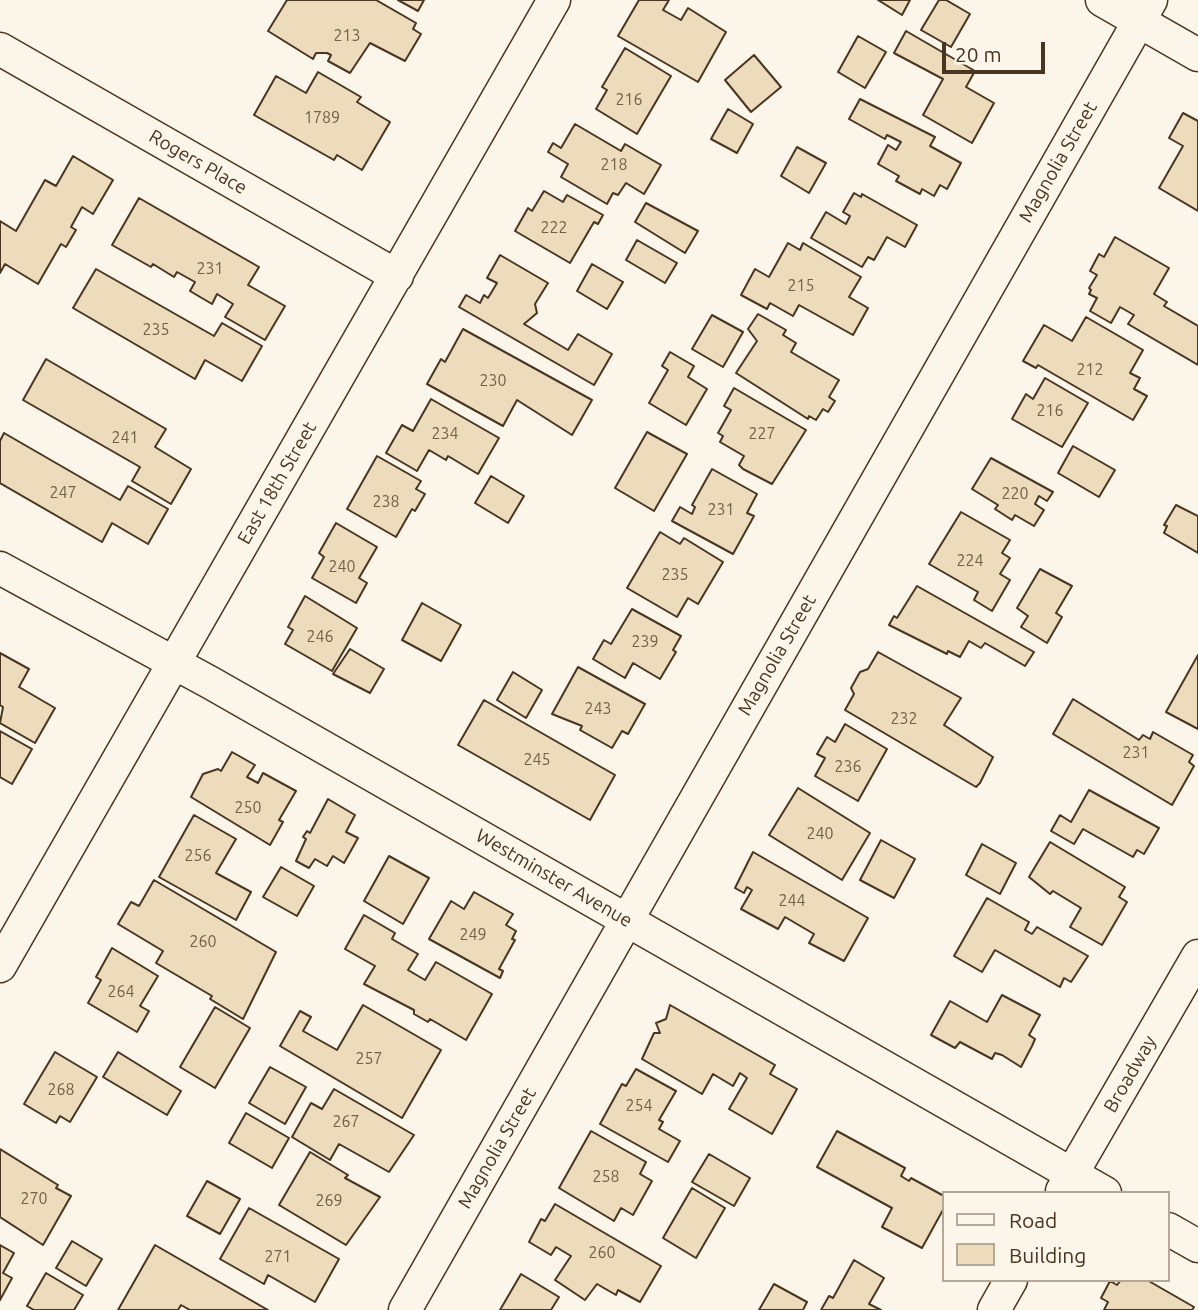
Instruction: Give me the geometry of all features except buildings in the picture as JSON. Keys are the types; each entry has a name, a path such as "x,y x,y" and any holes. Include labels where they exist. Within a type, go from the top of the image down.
{"street":[{"name":"East 18th Street","path":"0,966 554,0"},
{"path":"1102,0 1145,10 1198,55"},
{"name":"Magnolia Street","path":"405,1310 1145,10"},
{"name":"Rogers Place","path":"0,49 397,275"},
{"name":"Westminster Avenue","path":"0,568 626,919 1067,1183 1097,1191"},
{"name":"Broadway","path":"1067,1183 1198,956"},
{"path":"1170,1230 1198,1246"},
{"path":"994,1310 1010,1282"}]}
